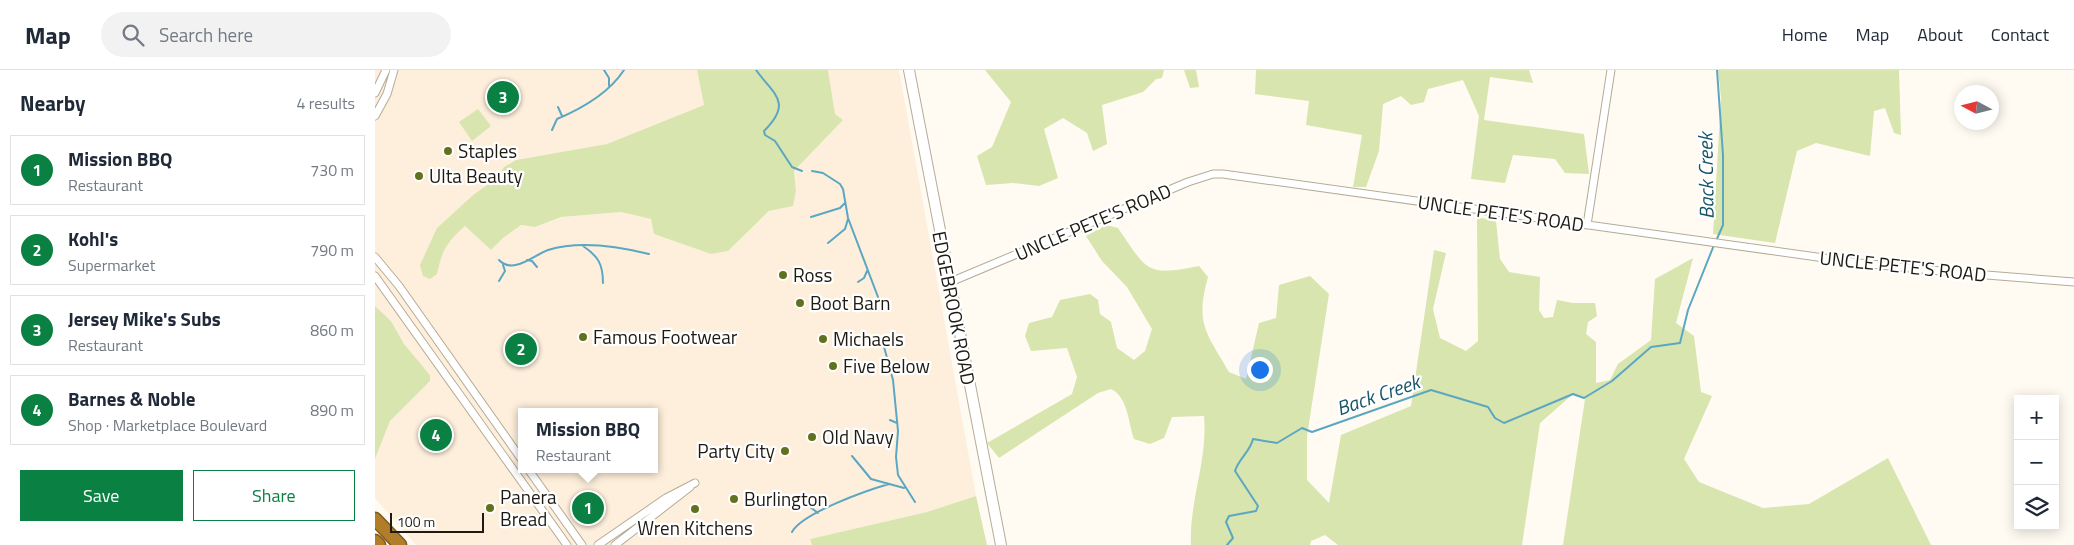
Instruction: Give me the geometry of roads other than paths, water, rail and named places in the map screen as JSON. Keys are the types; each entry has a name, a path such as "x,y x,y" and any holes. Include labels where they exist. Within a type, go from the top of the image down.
{"highway":[{"path":"375,519 399,545"},
{"path":"375,540 379,545"}],"street":[{"path":"375,93 386,70"},
{"path":"375,116 387,94 394,70"},
{"name":"EDGEBROOK ROAD","path":"909,70 1001,545"},
{"path":"1587,226 1611,70"},
{"name":"UNCLE PETE'S ROAD","path":"949,283 1188,182 1213,174 1233,175 1587,226 1902,267 2074,282"},
{"path":"375,257 399,286 518,454"},
{"path":"375,276 567,545"},
{"path":"531,473 582,545"},
{"path":"598,545 666,498 695,483 615,545"}],"waterway":[{"path":"604,70 609,78 609,86"},
{"path":"552,130 557,119 603,93 624,70"},
{"path":"756,70 778,99 779,106 778,113 764,131 765,135 775,141 792,167 802,171"},
{"name":"Back Creek","path":"1716,241 1723,225 1723,155 1717,70"},
{"path":"558,107 562,116"},
{"path":"812,171 823,173 840,184 843,189 848,218 878,297"},
{"path":"811,217 840,208 845,203"},
{"path":"828,243 845,229 848,219"},
{"path":"499,260 505,264 517,265 548,250 573,245 598,245 649,254"},
{"name":"Back Creek","path":"1227,545 1233,538 1226,522 1229,516 1256,511 1258,506 1235,471 1253,439 1277,443 1302,428 1312,432 1431,390 1488,407 1495,418 1504,423 1573,394 1584,398 1612,381 1651,347 1680,343 1688,310 1714,245"},
{"path":"583,246 599,261 603,283"},
{"path":"527,260 532,261 537,267"},
{"path":"499,281 505,271 503,265"},
{"path":"858,282 864,278 867,271"},
{"path":"883,343 893,380 898,431 896,457 898,475 915,502"},
{"path":"890,420 897,423"},
{"path":"852,456 871,479 904,488"},
{"path":"792,532 808,517 836,503 889,484"},
{"path":"810,507 818,513"}],"place":[{"name":"Jersey Mike's Subs","path":"503,97"},
{"name":"Staples","path":"448,151"},
{"name":"Ulta Beauty","path":"419,176"},
{"name":"Ross","path":"783,275"},
{"name":"Boot Barn","path":"800,303"},
{"name":"Famous Footwear","path":"583,337"},
{"name":"Michaels","path":"823,339"},
{"name":"Kohl's","path":"521,349"},
{"name":"Five Below","path":"833,366"},
{"name":"Barnes & Noble","path":"436,435"},
{"name":"Old Navy","path":"812,437"},
{"name":"Party City","path":"785,451"},
{"name":"Burlington","path":"734,499"},
{"name":"Panera Bread","path":"490,508"},
{"name":"Mission BBQ","path":"588,508"},
{"name":"Wren Kitchens","path":"695,509"}]}
